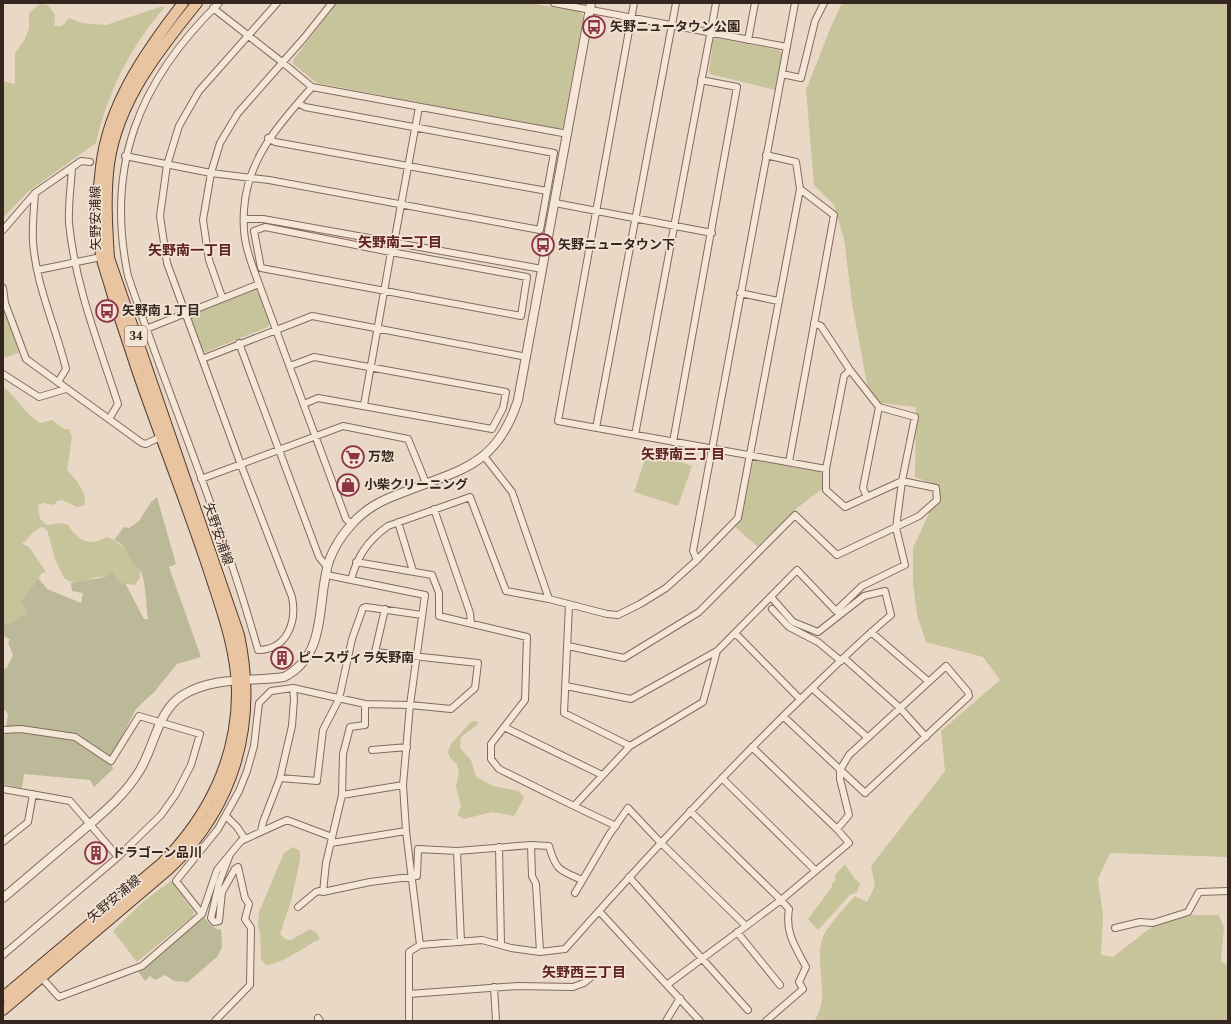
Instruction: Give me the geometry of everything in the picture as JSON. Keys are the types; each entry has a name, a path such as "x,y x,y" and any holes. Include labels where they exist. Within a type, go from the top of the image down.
{"main road":[{"name":"矢野安浦線","path":"184,3 156,38 130,79 112,120 101,164 97,210 101,257 116,307 160,437 215,589 230,637 241,680"},
{"name":"矢野安浦線","path":"3,997 38,973 169,869 190,848 208,824 223,797 238,755 244,725 239,635 109,258 106,212 109,163 119,125 137,84 164,45 197,3"},
{"name":"矢野安浦線","path":"3,1010 38,973"}],"street":[{"path":"219,3 200,20 151,89 140,113 125,156 120,218 122,249 128,276 201,480 258,650 266,650 275,647 288,635 292,619 292,597 166,263 160,216 167,165 179,126 199,91 277,3"},
{"path":"222,298 209,260 203,220 211,173 220,143 238,113 304,38 332,3"},
{"path":"554,3 591,6 631,18 787,47"},
{"path":"634,3 558,421 826,469"},
{"path":"596,428 676,3"},
{"path":"635,435 716,3"},
{"path":"748,40 755,3"},
{"path":"697,560 693,551 795,3"},
{"path":"782,74 801,78 815,21 824,3"},
{"path":"3,898 116,801 136,777 147,758 160,723 170,706 182,695 205,685 241,680 284,677 296,669 309,656 317,635 327,571 341,538 352,524 376,503 466,468 484,456 504,433 513,417 527,357 591,6"},
{"path":"213,8 282,62 312,88 568,134"},
{"path":"673,442 737,87 701,80"},
{"path":"312,88 268,138 248,179 244,219 247,252 346,519 352,524"},
{"path":"125,156 211,173 248,179 270,180 540,230 554,153 305,107 298,103"},
{"path":"394,243 419,108"},
{"path":"268,138 275,142 547,191"},
{"path":"351,580 356,562 379,532 398,522 470,497 506,591 618,615 666,588 697,560 738,518 800,189 796,162 766,155"},
{"path":"3,230 35,193 81,161 90,162"},
{"path":"72,168 69,221 74,262 90,320 118,404 109,419"},
{"path":"789,462 834,215 800,189"},
{"path":"35,193 33,242 38,270 66,369 58,382"},
{"path":"555,204 712,232"},
{"path":"244,219 263,219 542,269"},
{"path":"265,227 527,277 521,316 385,290 261,268 254,231 265,227"},
{"path":"364,405 391,252"},
{"path":"38,270 101,257"},
{"path":"146,329 185,312 259,284"},
{"path":"3,288 5,303 26,359 142,443 146,444 160,437"},
{"path":"740,293 778,301"},
{"path":"202,359 312,316 527,357"},
{"path":"566,686 631,699 717,651 797,570 836,611 862,586 905,564 896,528 902,481 915,416 878,407 850,370 821,326 814,323"},
{"path":"239,344 319,557 327,571 351,580 425,595 418,658 410,705 403,785 406,831 420,945"},
{"path":"290,366 314,357 506,392 503,408 492,429 318,398 304,404"},
{"path":"568,646 624,658 699,612 795,515 837,555 919,516 937,500 936,488 902,481 845,507 826,490 826,469 844,376 850,370"},
{"path":"3,374 39,397 66,389"},
{"path":"867,497 863,488 878,407"},
{"path":"201,480 343,426 408,439 426,483"},
{"path":"484,456 512,492 549,599"},
{"path":"434,509 470,613 471,623"},
{"path":"398,522 413,571"},
{"path":"356,562 432,575 439,593 439,616 527,637 525,700 491,744 491,759 499,769 588,814 616,826"},
{"path":"409,1021 409,952 420,945 482,940 501,944 510,948 540,952 565,949 660,842 752,747 842,659 891,616 885,591 864,596 818,632 793,622 771,597"},
{"path":"569,605 564,713 630,746"},
{"path":"280,778 317,781 323,730 339,699 352,639 363,608 366,606 422,615"},
{"path":"202,914 176,881 204,849 226,817 247,771 257,728 259,703 271,691 293,688 366,704 410,705 451,709 475,688 478,663 418,658 375,652 385,609"},
{"path":"772,609 790,627 818,642 842,659 899,707 926,737"},
{"path":"871,632 928,681"},
{"path":"735,633 800,699"},
{"path":"574,806 630,746 702,702 717,651"},
{"path":"783,716 840,770 865,793 969,696 968,692 946,666 899,707 849,755 840,770 840,778 849,814 837,828"},
{"path":"261,831 280,778 292,726 294,699 293,688"},
{"path":"812,688 867,737"},
{"path":"324,890 326,863 342,795 343,754 350,727 365,725 366,704"},
{"path":"3,730 21,729 75,737 111,761 137,717 140,716 200,734 191,765 176,794 161,815 118,857 3,955"},
{"path":"504,728 602,775"},
{"path":"372,750 407,747"},
{"path":"668,984 781,900 849,843 837,828 752,747"},
{"path":"722,778 816,871"},
{"path":"342,795 403,785"},
{"path":"3,789 70,801 118,857"},
{"path":"3,842 28,822 33,794"},
{"path":"575,893 628,808 660,842 746,926"},
{"path":"690,811 781,900 788,909 787,922 789,935 806,967 799,982 803,989 766,1021"},
{"path":"226,817 237,827 245,839"},
{"path":"38,973 59,997 142,966 202,914 217,870 223,861 245,839 287,820 331,840 406,831"},
{"path":"298,907 316,892 324,890 324,892 370,882 417,876 418,850 457,851 530,845 549,846 554,863 561,870 582,880"},
{"path":"530,845 532,876 536,884 540,952"},
{"path":"499,848 501,944"},
{"path":"457,851 461,942"},
{"path":"215,1021 250,985 251,928 245,920 249,904 245,898 238,867 235,869 222,892 219,921 214,922 211,918 219,883 230,854"},
{"path":"629,877 748,1010"},
{"path":"1115,928 1140,922 1153,923 1188,912 1199,892 1228,891"},
{"path":"599,910 668,984 700,1021"},
{"path":"737,932 780,985"},
{"path":"409,994 494,987 573,987 584,983 590,978"},
{"path":"494,987 496,1021"},
{"path":"666,1021 680,998"}],"shaded area":[{"path":"337,3 530,3 580,12 583,16 563,127 558,129 317,83 293,64 293,60"},
{"path":"842,3 1228,3 1228,857 1110,853 1098,879 1103,915 1101,955 1113,957 1158,922 1192,915 1219,915 1224,928 1221,961 1228,965 1228,1021 814,1021 822,1001 820,948 825,933 837,916 855,896 867,902 875,886 871,866 945,771 941,731 1000,680 983,657 926,642 917,615 913,584 913,548 941,487 915,477 916,407 880,403 868,389 852,303 844,239 834,205 814,185 806,90"},
{"path":"40,4 48,5 55,15 54,26 62,26 69,18 82,23 106,25 160,7 165,7 141,37 122,71 107,106 96,143 29,191 3,218 3,81 15,84 15,53 24,41 29,28 29,13"},
{"path":"716,38 779,50 782,54 775,90 710,74 713,40"},
{"path":"254,290 259,292 270,323 268,327 206,352 202,351 190,318 193,313"},
{"path":"3,304 19,353 3,358"},
{"path":"3,386 34,419 40,423 52,420 64,429 69,429 72,437 67,470 82,490 85,505 77,507 62,500 57,501 54,505 44,503 38,505 40,519 47,525 62,523 68,525 76,535 84,541 95,542 107,537 120,544 127,551 140,570 140,577 135,585 119,583 106,577 97,577 79,583 69,581 64,578 55,559 47,530 42,527 33,532 22,544 29,547 46,572 41,574 37,583 20,602 26,608 26,615 20,615 11,623 3,624"},
{"path":"648,451 692,466 678,506 634,492"},
{"path":"756,460 820,472 823,476 822,489 797,508 758,547 734,526 741,519 753,463"},
{"path":"157,497 176,564 169,567 201,657 177,664 155,691 136,709 112,756 109,757 77,737 6,726 8,715 5,710 3,710 3,667 6,669 13,655 8,643 10,639 3,636 3,624 13,622 20,615 26,615 26,608 20,602 39,579 47,589 81,603 83,593 72,591 71,583 106,577 112,572 119,583 125,583 144,619 148,619 145,586 142,574 133,563 123,546 114,540 124,527 129,528 139,521 151,502"},
{"path":"472,721 478,722 477,725 461,737 460,748 471,760 476,777 493,786 519,791 524,798 514,816 492,812 464,819 457,815 461,806 456,787 459,771 456,763 450,758 448,752 451,744"},
{"path":"7,733 28,733 76,741 112,766 113,769 94,787 90,780 24,774 22,788 3,784 3,736"},
{"path":"293,847 300,851 300,860 291,901 280,934 285,939 291,940 310,929 317,933 320,939 287,958 273,964 266,965 261,959 260,932 258,926 259,912 284,853"},
{"path":"845,864 854,878 860,883 857,892 850,895 818,930 808,919 832,887 832,884 836,880 835,875"},
{"path":"171,881 194,912 193,916 137,962 113,931 145,900"},
{"path":"204,917 210,925 219,930 221,928 222,947 218,956 188,982 174,981 165,975 155,980 150,976 145,981 138,971 146,967"}],"place":[{"name":"矢野ニュータウン公園","path":"594,27"},
{"name":"矢野ニュータウン下","path":"543,245"},
{"name":"矢野南１丁目","path":"107,311"},
{"name":"万惣","path":"353,457"},
{"name":"小柴クリーニング","path":"348,485"},
{"name":"ピースヴィラ矢野南","path":"282,658"},
{"name":"ドラゴーン品川","path":"96,853"}],"district":[{"name":"矢野南二丁目","path":"400,242"},
{"name":"矢野南一丁目","path":"190,250"},
{"name":"矢野南三丁目","path":"683,454"},
{"name":"矢野西三丁目","path":"584,972"}]}
